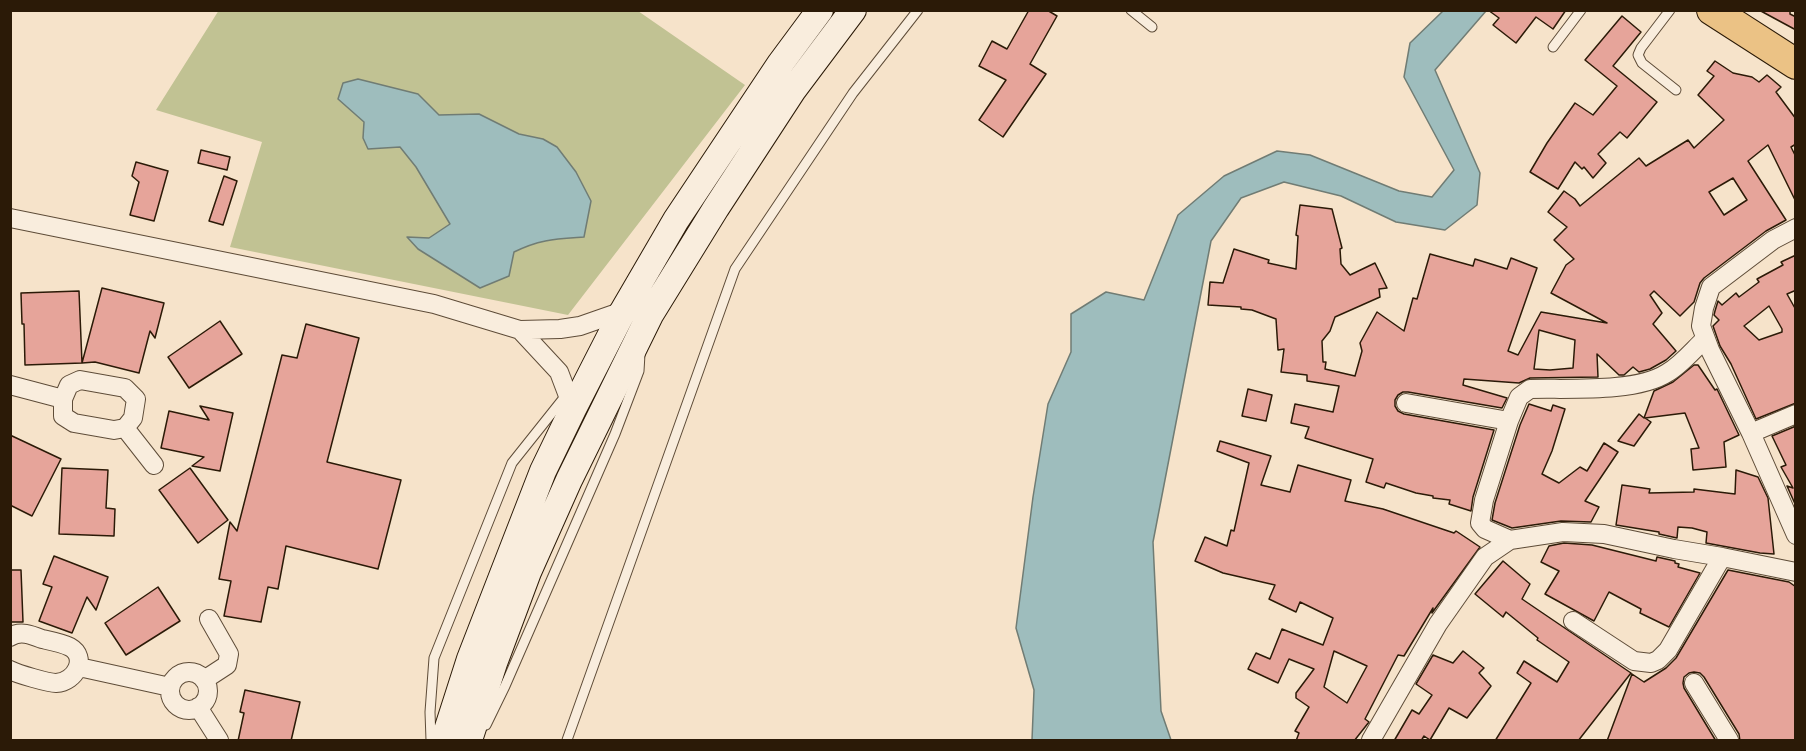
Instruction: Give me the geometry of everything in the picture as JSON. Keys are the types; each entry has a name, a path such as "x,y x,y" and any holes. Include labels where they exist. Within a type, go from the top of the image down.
{"main road":[{"path":"444,741 470,658 570,401 597,362 623,311 676,220 780,64 820,10"},
{"path":"470,741 494,663 528,572 569,480 641,332 754,149 793,90 853,10"},
{"path":"1712,10 1796,64"},
{"path":"1746,10 1796,42"}],"street":[{"path":"10,218 434,304 520,330 580,326 623,311"},
{"path":"1796,228 1773,240 1711,287 1701,326 1796,535"},
{"path":"520,330 558,372 570,401"},
{"path":"1510,540 1485,529 1480,523 1484,500 1519,397 1530,389 1645,384 1668,373 1705,339"},
{"path":"80,380 125,388 136,399 133,418 125,428 114,430 74,423 63,416 63,399 69,385 80,380"},
{"path":"10,385 63,399"},
{"path":"1406,403 1509,421"},
{"path":"1751,433 1796,414"},
{"path":"125,428 154,465"},
{"path":"1372,740 1438,624 1485,557 1510,540 1563,532 1604,534 1796,572"},
{"path":"1573,621 1634,661 1651,663 1659,660 1668,650 1722,557"},
{"path":"204,680 227,665 229,654 209,619"},
{"path":"10,637 14,634 26,634 71,647 77,655 79,667 73,676 56,683 10,670"},
{"path":"79,667 170,687"},
{"path":"185,672 197,674 204,680 208,689 207,695 205,701 198,707 189,710 177,706 170,696 170,687 174,678 185,672"},
{"path":"1694,683 1729,741"},
{"path":"198,707 219,741"}],"lane":[{"path":"567,741 735,270 853,93 918,10"},
{"path":"1131,10 1152,27"},
{"path":"1553,47 1581,10"},
{"path":"1670,10 1638,55 1642,63 1676,90"},
{"path":"478,741 505,686 615,434 639,371 641,332"},
{"path":"431,741 430,712 434,658 512,463 570,401"}],"green space":[{"path":"219,10 638,11 745,85 568,315 230,247 262,142 156,110"}],"water":[{"path":"1443,11 1486,11 1435,70 1480,173 1477,205 1445,230 1396,222 1341,196 1284,182 1241,198 1211,241 1153,542 1161,711 1171,740 1032,740 1034,690 1016,628 1048,404 1071,352 1071,314 1106,292 1144,300 1178,215 1224,176 1277,151 1310,155 1399,191 1432,197 1454,170 1404,77 1410,43"},
{"path":"358,79 418,94 439,115 479,114 519,134 543,139 557,147 576,172 591,201 584,237 540,242 514,252 509,276 480,288 418,249 407,237 429,238 450,224 416,167 400,147 368,149 363,138 364,122 338,99 343,83"}],"building":[{"path":"1029,10 1047,10 1057,16 1030,64 1046,74 1003,137 979,120 1006,80 979,66 992,41 1007,49"},
{"path":"1488,10 1566,10 1553,29 1536,17 1516,43 1493,25 1499,18"},
{"path":"1759,10 1790,10 1790,14 1796,17 1796,30"},
{"path":"1622,16 1641,32 1613,66 1657,102 1627,138 1620,132 1598,154 1606,163 1593,178 1584,167 1582,169 1575,162 1558,189 1530,172 1575,103 1593,115 1617,86 1585,60"},
{"path":"1715,61 1733,73 1752,77 1759,82 1767,75 1781,87 1776,92 1796,119 1796,144 1791,147 1796,157 1796,202 1768,145 1748,161 1786,220 1766,231 1704,278 1694,302 1680,316 1654,291 1650,295 1662,313 1653,324 1676,351 1650,369 1639,372 1633,367 1624,375 1619,375 1597,354 1598,377 1530,378 1519,383 1464,379 1463,385 1507,398 1502,408 1408,392 1398,395 1395,406 1404,414 1494,430 1473,497 1471,511 1449,504 1450,500 1433,498 1433,496 1386,483 1384,488 1366,482 1373,459 1305,438 1309,427 1291,423 1295,404 1333,412 1339,386 1307,381 1307,375 1281,372 1284,349 1278,350 1276,319 1252,310 1241,309 1241,307 1208,305 1210,282 1223,283 1234,249 1269,260 1268,263 1296,269 1298,236 1296,235 1300,205 1332,209 1342,248 1340,249 1341,264 1350,275 1375,263 1387,288 1379,289 1380,297 1335,317 1330,331 1322,341 1325,369 1355,376 1362,351 1360,343 1377,312 1404,331 1413,298 1417,299 1430,254 1473,266 1475,259 1507,269 1511,258 1537,268 1508,351 1518,355 1541,312 1607,323 1551,293 1566,265 1574,259 1554,240 1567,227 1548,212 1564,191 1580,206 1639,158 1646,166 1688,140 1694,148 1724,120 1698,95 1714,76 1707,71","holes":["1733,178 1747,200 1724,215 1709,192","1539,330 1575,340 1573,368 1534,369"]},
{"path":"201,150 230,157 227,170 198,163"},
{"path":"136,162 168,171 154,221 130,215 139,182 132,176"},
{"path":"224,176 237,181 223,225 209,221"},
{"path":"1796,255 1796,293 1794,291 1787,294 1796,310 1796,403 1756,419 1731,364 1720,346 1713,326 1719,320 1714,315 1718,301 1722,305 1736,293 1739,297 1759,282 1757,279 1783,265 1781,262","holes":["1769,306 1782,332 1759,340 1744,326"]},
{"path":"102,288 164,303 155,338 150,331 139,373 95,362 82,363"},
{"path":"79,291 82,363 25,365 21,293"},
{"path":"220,321 242,354 189,388 168,357"},
{"path":"306,324 359,338 327,462 401,480 378,569 286,546 278,589 268,587 261,622 224,616 231,581 219,579 230,522 237,531 282,355 297,358"},
{"path":"1694,365 1698,365 1715,390 1717,389 1739,435 1724,442 1726,467 1693,470 1691,449 1699,448 1685,413 1645,418 1651,422 1634,446 1618,441 1639,414 1644,418 1654,391 1673,382"},
{"path":"1248,389 1272,395 1266,421 1242,416"},
{"path":"1529,404 1551,411 1553,405 1565,409 1542,474 1559,483 1580,467 1587,471 1604,443 1618,452 1585,501 1599,507 1591,522 1561,521 1512,528 1492,520 1495,503"},
{"path":"200,406 233,413 220,471 192,466 204,457 161,448 169,411 209,420"},
{"path":"1796,426 1796,506 1787,486 1793,488 1781,467 1786,465 1772,436"},
{"path":"10,435 61,459 32,516 10,505"},
{"path":"1220,441 1271,456 1261,485 1290,492 1298,465 1351,480 1345,501 1383,509 1454,533 1456,531 1480,547 1432,613 1433,608 1404,656 1398,655 1365,719 1369,722 1354,741 1296,741 1299,733 1295,731 1309,707 1296,698 1296,693 1314,669 1289,659 1278,683 1248,669 1256,653 1270,659 1282,629 1323,645 1333,618 1300,602 1296,612 1269,599 1275,585 1223,573 1195,561 1205,537 1227,546 1231,530 1234,531 1249,463 1217,451","holes":["1334,651 1367,666 1347,703 1324,687"]},
{"path":"62,468 108,470 106,508 115,509 114,536 59,534"},
{"path":"190,468 228,520 198,543 159,490"},
{"path":"1736,470 1758,477 1768,498 1774,554 1706,543 1707,532 1692,528 1678,527 1677,538 1659,534 1659,532 1616,525 1622,485 1650,489 1649,493 1694,492 1694,489 1735,494"},
{"path":"1564,543 1592,545 1656,561 1657,557 1675,561 1679,564 1678,567 1700,573 1669,627 1640,613 1641,609 1609,592 1594,621 1545,594 1559,571 1541,562 1549,546"},
{"path":"54,556 108,577 96,610 87,597 72,633 39,621 52,587 43,584"},
{"path":"1503,561 1530,584 1522,599 1631,673 1578,741 1495,741 1531,683 1517,673 1524,661 1557,682 1569,662 1537,640 1538,638 1506,612 1503,617 1475,594"},
{"path":"10,570 21,570 23,622 10,622"},
{"path":"1728,570 1789,582 1796,587 1796,741 1740,741 1739,734 1704,677 1694,672 1684,677 1684,688 1716,741 1607,741 1632,674 1644,682 1666,668 1676,658"},
{"path":"158,587 180,621 126,655 105,623"},
{"path":"1463,651 1484,668 1479,673 1491,686 1467,718 1449,708 1430,740 1424,736 1421,741 1394,741 1412,710 1419,714 1432,695 1416,684 1433,655 1453,663"},
{"path":"245,690 300,702 291,741 238,741 244,713 240,712"}]}
